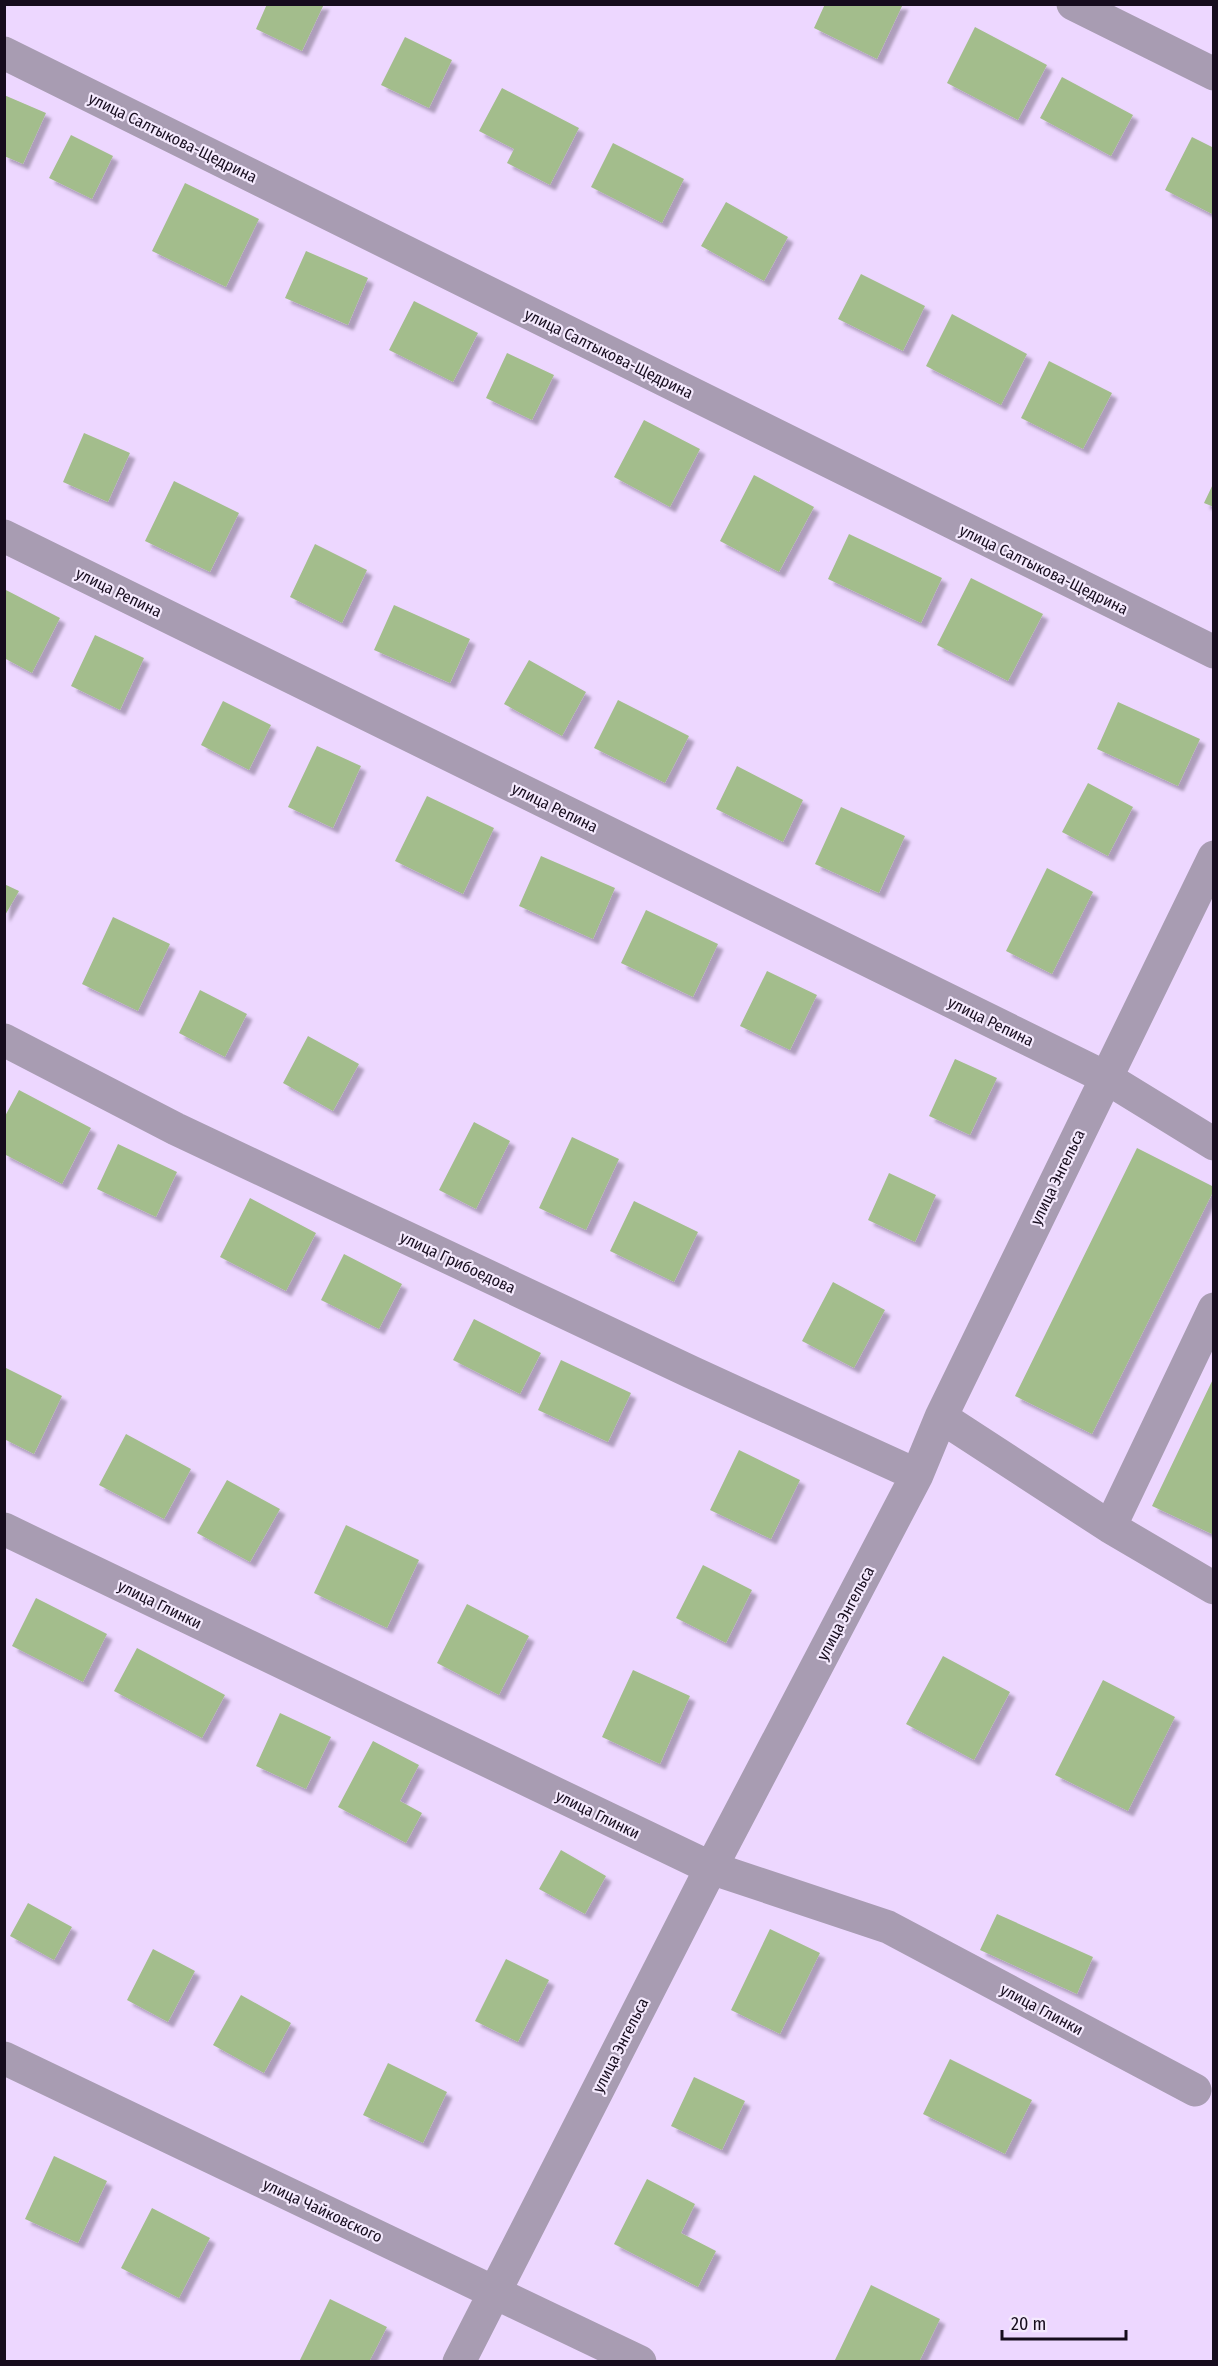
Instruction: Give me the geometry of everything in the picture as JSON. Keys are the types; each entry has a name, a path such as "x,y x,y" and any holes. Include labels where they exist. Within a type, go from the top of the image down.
{"street":[{"path":"1072,4 1214,74"},
{"name":"улица Салтыкова-Щедрина","path":"4,53 1214,652"},
{"name":"улица Репина","path":"4,536 1105,1077 1214,1144"},
{"name":"улица Энгельса","path":"459,2361 711,1868 917,1475 941,1417 1214,857"},
{"name":"улица Грибоедова","path":"4,1040 187,1134 691,1372 917,1475"},
{"path":"1110,1527 1214,1310"},
{"path":"941,1417 1110,1527 1214,1588"},
{"name":"улица Глинки","path":"4,1529 711,1868 888,1927 1195,2090"},
{"name":"улица Чайковского","path":"4,2058 640,2361"}],"building":[{"path":"267,4 324,4 302,51 256,29"},
{"path":"825,4 903,4 877,59 814,28"},
{"path":"975,27 1047,65 1018,120 947,83"},
{"path":"405,37 452,60 429,108 381,85"},
{"path":"1062,77 1133,115 1111,156 1040,118"},
{"path":"502,88 579,128 550,185 507,163 514,149 479,131"},
{"path":"4,95 46,113 23,164 4,156"},
{"path":"71,135 113,156 92,199 49,178"},
{"path":"1192,137 1214,148 1214,215 1165,190"},
{"path":"613,143 684,179 662,223 591,187"},
{"path":"185,183 259,219 226,287 152,251"},
{"path":"726,202 788,237 764,281 701,246"},
{"path":"306,251 368,278 348,325 285,298"},
{"path":"861,274 925,306 903,351 838,319"},
{"path":"414,301 478,333 453,382 389,350"},
{"path":"952,314 1027,354 1001,405 926,366"},
{"path":"507,353 554,375 532,420 486,398"},
{"path":"1049,361 1112,393 1083,449 1021,418"},
{"path":"644,420 700,449 670,507 614,477"},
{"path":"84,433 130,453 108,502 63,482"},
{"path":"754,475 814,507 779,572 720,541"},
{"path":"174,481 239,513 210,572 145,541"},
{"path":"1214,482 1214,507 1204,503"},
{"path":"849,534 942,578 921,623 828,579"},
{"path":"315,544 367,570 342,623 290,597"},
{"path":"971,578 1043,614 1008,681 937,645"},
{"path":"4,589 60,618 32,673 4,658"},
{"path":"394,605 470,639 450,683 374,650"},
{"path":"95,635 144,658 120,710 71,686"},
{"path":"529,660 586,692 562,736 504,704"},
{"path":"618,700 689,736 665,783 594,748"},
{"path":"223,701 271,725 249,770 201,745"},
{"path":"1118,702 1200,739 1178,786 1097,749"},
{"path":"317,746 361,766 333,828 288,807"},
{"path":"737,766 803,800 783,842 716,809"},
{"path":"1088,783 1133,807 1108,856 1062,832"},
{"path":"427,796 494,828 463,894 395,861"},
{"path":"841,807 905,836 879,893 815,864"},
{"path":"541,856 615,888 593,939 519,906"},
{"path":"1047,868 1093,892 1052,974 1006,951"},
{"path":"4,884 19,891 4,917"},
{"path":"646,910 718,944 693,997 621,963"},
{"path":"113,917 170,944 138,1011 82,984"},
{"path":"767,971 817,995 790,1050 740,1026"},
{"path":"200,990 247,1014 225,1057 179,1033"},
{"path":"308,1036 359,1064 333,1111 283,1083"},
{"path":"955,1059 997,1078 970,1135 929,1116"},
{"path":"19,1090 91,1128 62,1184 4,1154 4,1118"},
{"path":"474,1122 510,1141 476,1209 439,1190"},
{"path":"572,1137 619,1159 586,1230 539,1208"},
{"path":"118,1144 177,1172 156,1217 97,1189"},
{"path":"1137,1148 1214,1187 1214,1190 1092,1434 1015,1396"},
{"path":"889,1173 936,1195 915,1242 868,1220"},
{"path":"250,1198 316,1233 286,1291 220,1257"},
{"path":"634,1201 698,1232 674,1282 610,1251"},
{"path":"344,1254 402,1284 379,1329 321,1300"},
{"path":"833,1282 885,1310 854,1368 802,1341"},
{"path":"474,1319 541,1353 520,1394 453,1360"},
{"path":"561,1360 631,1393 608,1442 538,1410"},
{"path":"6,1368 62,1396 34,1454 4,1439 4,1372"},
{"path":"1214,1377 1214,1535 1152,1506"},
{"path":"126,1434 191,1469 164,1519 99,1485"},
{"path":"739,1450 800,1480 771,1539 710,1510"},
{"path":"227,1480 280,1509 250,1562 197,1533"},
{"path":"346,1525 419,1560 387,1628 314,1593"},
{"path":"703,1565 752,1590 726,1643 676,1618"},
{"path":"36,1598 107,1634 83,1682 12,1646"},
{"path":"467,1604 529,1636 499,1695 437,1663"},
{"path":"137,1648 225,1695 202,1738 114,1691"},
{"path":"943,1656 1010,1692 974,1760 906,1724"},
{"path":"633,1670 690,1696 660,1764 602,1737"},
{"path":"1103,1680 1175,1717 1128,1811 1055,1775"},
{"path":"280,1713 331,1737 306,1789 256,1766"},
{"path":"373,1741 419,1765 400,1801 422,1813 406,1843 338,1807"},
{"path":"561,1850 606,1876 585,1914 539,1889"},
{"path":"28,1903 72,1927 54,1960 10,1936"},
{"path":"997,1914 1093,1957 1077,1994 980,1950"},
{"path":"770,1929 820,1953 780,2034 731,2010"},
{"path":"153,1949 195,1971 168,2022 127,2000"},
{"path":"506,1959 549,1980 518,2042 475,2021"},
{"path":"241,1995 291,2023 264,2073 213,2045"},
{"path":"950,2059 1032,2100 1005,2154 923,2114"},
{"path":"388,2063 447,2092 423,2143 363,2115"},
{"path":"694,2077 745,2101 722,2150 671,2126"},
{"path":"54,2156 107,2181 78,2243 25,2219"},
{"path":"647,2179 695,2204 681,2233 716,2251 698,2287 614,2244"},
{"path":"152,2208 210,2238 179,2298 121,2268"},
{"path":"871,2285 940,2319 919,2362 834,2362"},
{"path":"330,2299 387,2327 369,2362 299,2362"}]}
